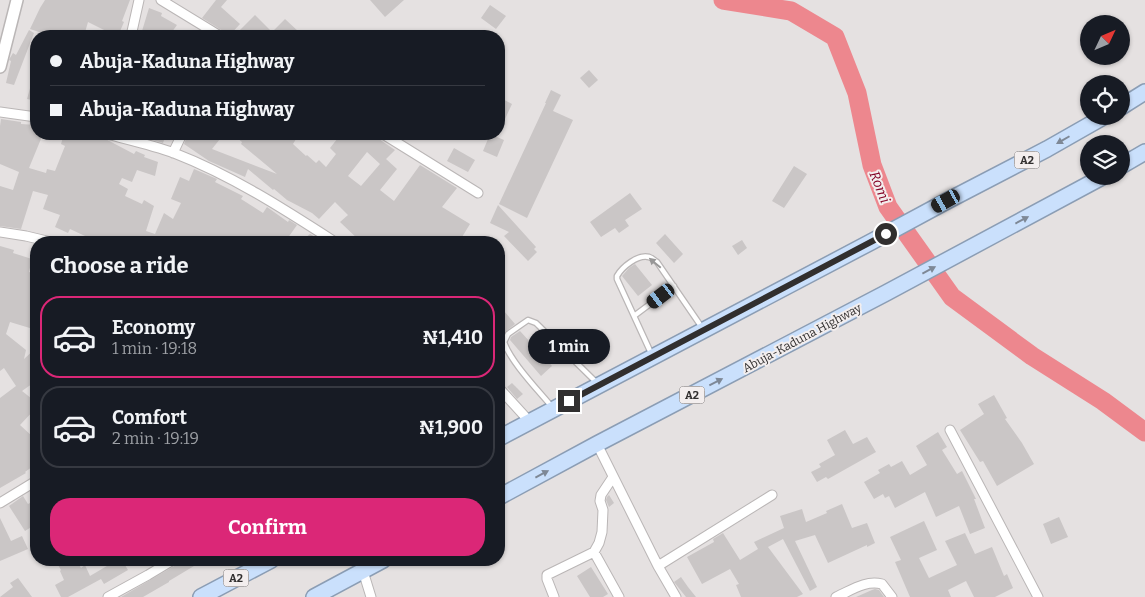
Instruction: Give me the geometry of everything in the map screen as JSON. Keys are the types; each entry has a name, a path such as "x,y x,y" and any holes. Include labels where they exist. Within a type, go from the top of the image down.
{"highway":[{"path":"1130,101 1145,92"},
{"name":"A2","path":"505,433 530,422 1089,125"},
{"path":"1130,161 1145,152"},
{"name":"Abuja-Kaduna Highway","path":"505,494 1087,185"},
{"name":"A2","path":"201,597 260,566"},
{"path":"314,597 372,566"}],"street":[{"path":"0,67 17,0"},
{"path":"133,30 139,0"},
{"path":"161,0 210,30"},
{"path":"0,112 30,116"},
{"path":"129,140 173,153 210,168 283,208 326,236"},
{"path":"173,153 179,140"},
{"path":"393,140 478,193"},
{"path":"0,232 30,237"},
{"path":"505,395 530,422"},
{"path":"950,430 1038,597"},
{"path":"598,444 658,566 676,597"},
{"path":"554,597 547,575 594,552 599,543 602,532 603,510 600,501 601,495 613,477"},
{"path":"0,503 30,485"},
{"path":"658,566 772,495"},
{"path":"594,552 619,597"},
{"path":"108,597 163,566"},
{"path":"363,571 371,597"},
{"path":"836,597 874,582 882,584 892,597"}],"lane":[{"path":"653,357 617,279 622,269 638,258 649,257 657,262 704,330"},
{"path":"634,316 674,286"},
{"path":"505,340 508,334 528,320 536,323 599,385"},
{"path":"505,345 514,360 554,409"}],"building":[{"path":"45,0 130,0 121,30 104,30 88,22 86,30 30,29"},
{"path":"216,0 227,0 221,7 240,24 234,30 221,30 202,18"},
{"path":"370,0 404,0 385,17"},
{"path":"490,5 506,16 496,29 481,18"},
{"path":"149,8 162,13 161,16 177,25 173,30 142,30"},
{"path":"255,15 270,30 240,30"},
{"path":"285,19 297,30 274,30"},
{"path":"29,30 30,43 14,85 6,83 11,61 9,60 13,53 16,55"},
{"path":"589,70 598,80 589,88 580,78"},
{"path":"30,88 30,100 27,99"},
{"path":"551,90 561,95 553,111 573,120 527,218 499,204"},
{"path":"505,100 512,104 505,119"},
{"path":"1,119 30,125 30,140 41,140 29,168 46,173 47,169 55,171 65,146 61,144 62,140 107,140 134,154 136,151 145,155 144,157 158,162 155,176 137,170 132,182 122,178 119,184 128,189 125,196 142,204 144,200 154,206 146,231 155,234 164,213 173,219 181,203 171,199 180,177 189,181 194,169 217,179 215,182 243,196 241,199 263,213 267,207 288,222 289,220 297,225 289,236 85,236 70,229 68,233 55,227 60,215 43,209 48,195 33,191 21,229 0,226 0,186 13,190 19,172 0,164"},
{"path":"153,140 164,140 163,143"},
{"path":"186,140 219,140 212,149 277,174 241,144 242,142 240,140 295,140 293,144 306,156 316,163 319,160 326,167 336,154 330,148 336,140 380,140 395,150 386,159 397,169 380,190 394,201 420,165 457,188 442,207 470,224 463,236 355,236 340,222 348,215 335,202 319,219 312,213 287,200 248,169 245,177 209,161 184,144","holes":["367,152 380,164 361,186 348,176"]},
{"path":"488,140 504,140 497,157 483,151"},
{"path":"454,148 475,160 468,172 447,161"},
{"path":"794,166 807,174 784,208 772,201"},
{"path":"630,193 642,209 625,220 629,226 619,233 615,228 601,237 590,222"},
{"path":"498,205 536,247 534,249 537,252 528,261 504,236 509,232 490,223"},
{"path":"665,234 683,254 674,263 656,243"},
{"path":"742,240 747,248 738,255 732,246"},
{"path":"0,246 14,250 13,253 30,258 30,328 10,322 6,334 26,350 24,359 30,354 30,385 22,391 30,397 30,414 20,425 30,434 30,468 26,473 0,488 0,398 16,386 4,368 0,371"},
{"path":"635,264 652,285 638,296 622,276"},
{"path":"505,312 515,324 505,332"},
{"path":"563,329 571,338 564,345 555,336"},
{"path":"520,331 552,366 541,376 510,340 511,337"},
{"path":"512,383 523,394 517,399 507,387"},
{"path":"994,395 1007,418 1005,419 1034,464 997,486 983,461 980,462 960,430 984,414 978,404"},
{"path":"845,430 853,444 867,437 876,452 828,479 826,477 817,482 811,472 821,467 819,464 835,455 827,440"},
{"path":"938,432 947,447 942,450 957,474 962,471 976,499 974,499 985,528 970,534 959,506 936,517 925,492 895,508 889,496 885,498 883,494 874,499 864,482 880,473 878,470 889,464 891,467 902,461 910,475 927,465 916,446"},
{"path":"609,495 614,503 609,507 606,500"},
{"path":"23,496 28,504 30,503 30,528 25,531 9,506"},
{"path":"842,504 852,528 867,523 875,543 828,563 815,535 795,541 817,587 810,591 783,539 768,547 803,594 797,597 741,597 736,585 739,584 730,569 702,584 687,557 714,542 713,539 723,533 740,560 758,549 754,542 784,528 780,516 802,509 806,522"},
{"path":"1059,517 1068,537 1051,544 1043,524"},
{"path":"0,518 11,541 22,536 28,549 0,561"},
{"path":"924,521 937,550 919,558 929,578 957,565 945,541 965,533 975,554 992,547 1004,576 1007,574 1013,588 995,597 974,597 966,581 948,590 951,597 910,597 895,562 901,560 890,537"},
{"path":"59,566 80,566 81,568 85,566 90,576 107,566 126,566 128,570 104,584 101,579 68,597 61,597 55,585 64,580"},
{"path":"174,566 194,566 143,597 121,597"},
{"path":"591,567 608,594 603,597 590,597 577,576"},
{"path":"681,577 696,597 686,597 674,582"},
{"path":"18,578 32,597 0,597 13,587 10,583"},
{"path":"872,590 879,590 884,597 856,597"}],"waterway":[{"name":"Romi","path":"723,0 791,11 835,37 857,93 872,165 888,207 952,297 1032,356 1103,401 1145,432"}],"route":[{"path":"569,401 886,234"}]}
